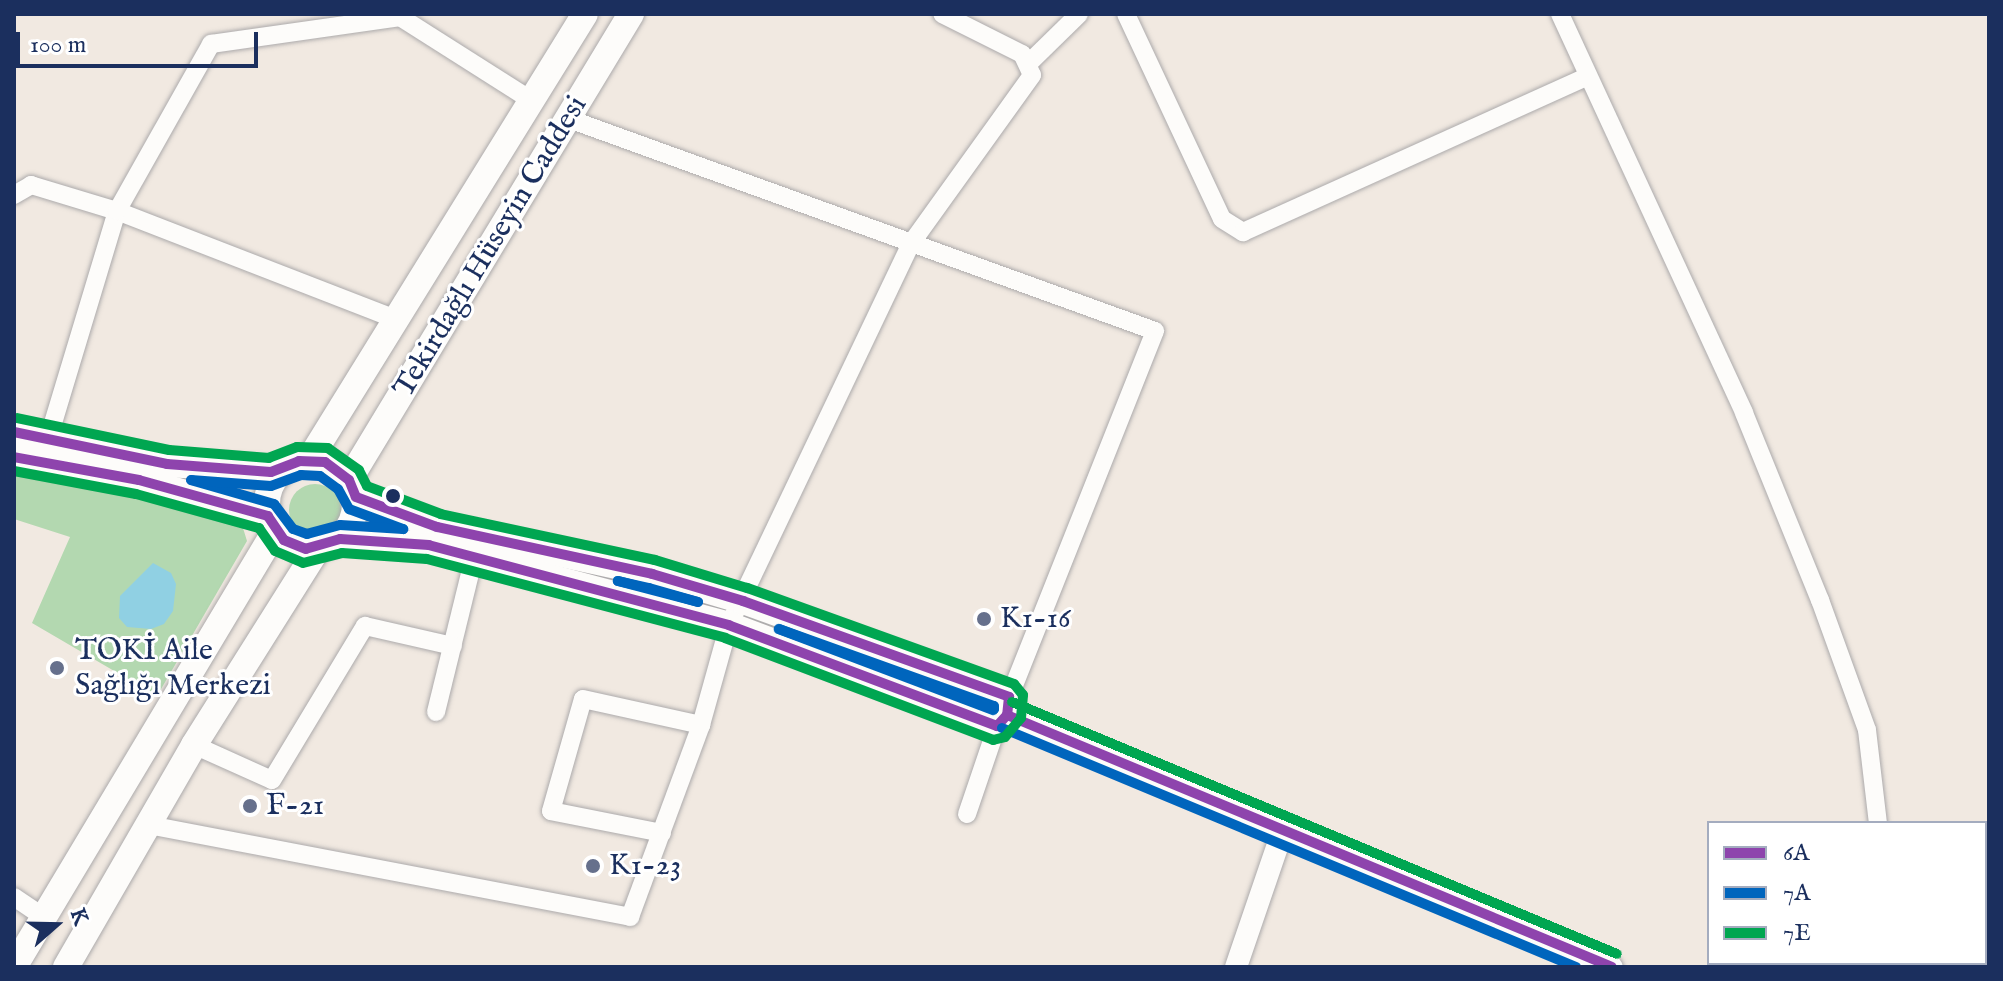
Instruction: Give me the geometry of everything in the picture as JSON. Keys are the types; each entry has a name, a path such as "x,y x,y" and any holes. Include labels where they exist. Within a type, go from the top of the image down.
{"main road":[{"path":"309,460 585,14"},
{"name":"Tekirdağlı Hüseyin Caddesi","path":"352,489 631,14"},
{"path":"14,432 167,464 281,471 309,460 325,462 352,489 437,527 652,574 743,601 1004,713"},
{"path":"14,457 139,480 272,523 294,546 429,545 729,625 1004,713"},
{"path":"14,967 272,523 268,492 281,471"},
{"path":"66,967 194,745 329,544 355,513 352,489"}],"street":[{"path":"149,825 630,917 701,725 729,625 910,245 1032,75 1029,63 1022,54 942,14"},
{"path":"1029,63 1079,14"},
{"path":"1126,14 1222,219 1243,232 1587,77"},
{"path":"1560,14 1744,413 1820,600 1867,730 1878,821"},
{"path":"48,440 117,211 211,44 400,17 531,100"},
{"path":"569,119 910,245 1155,331 967,814"},
{"path":"14,195 31,185 117,211 398,320"},
{"path":"436,712 474,557"},
{"path":"194,745 272,780 365,626 453,646"},
{"path":"662,833 551,811 583,699 701,725"},
{"path":"1004,713 1284,827 1612,967"},
{"path":"1236,967 1284,827"},
{"path":"14,897 45,918"}],"green space":[{"path":"14,473 92,486 243,528 247,541 157,696 32,623 70,537 14,519"},
{"path":"315,484 334,491 341,510 334,529 315,536 296,529 289,510 296,491"}],"water":[{"path":"153,563 171,573 176,584 173,611 164,624 151,629 127,627 119,618 120,596"}],"transit line":[{"name":"7E","path":"14,471 136,494 259,528 275,551 303,563 342,553 427,559 725,638 993,740 1005,737 1021,718 1023,695 1014,684 747,588 655,560 441,514 367,486 359,470 328,448 297,447 269,458 169,450 17,418"},
{"name":"6A","path":"14,432 167,464 271,472 299,461 325,462 349,480 356,497 437,527 652,574 743,601 1009,697 1007,715 997,726 729,625 429,545 340,539 306,549 284,540 268,516 139,480 14,457"},
{"name":"7A","path":"301,475 320,476 338,489 349,509 403,529 340,525 307,534 293,529 274,504 191,480 271,486 301,475"},
{"name":"7A","path":"618,581 649,588 698,602 618,581"},
{"name":"7A","path":"779,629 994,706 994,709 993,710 779,629"},
{"name":"7E","path":"1012,702 1617,954"},
{"name":"6A","path":"1007,715 1612,967"},
{"name":"7A","path":"1002,728 1576,967"}],"place":[{"name":"K1-16","path":"984,619"},
{"name":"TOKİ Aile Sağlığı Merkezi","path":"57,668"},
{"name":"F-21","path":"250,806"},
{"name":"K1-23","path":"593,866"}]}
